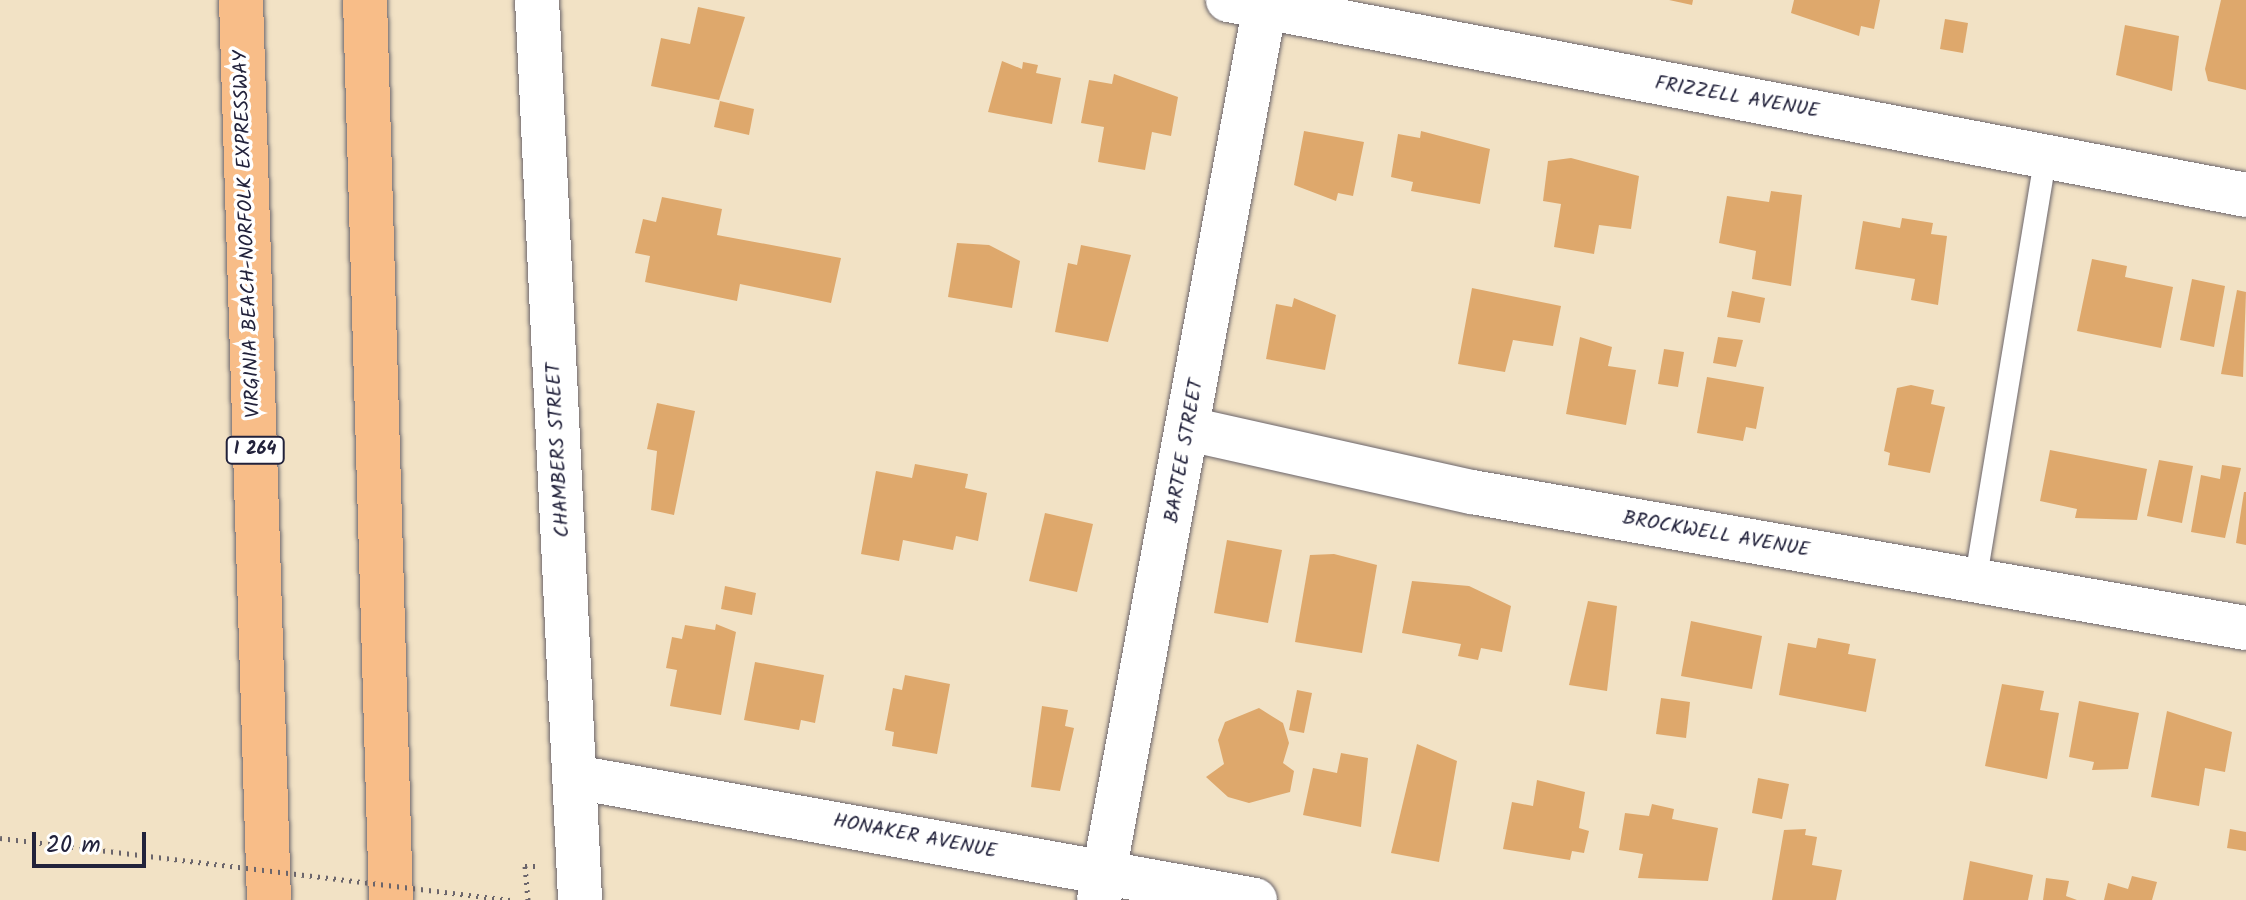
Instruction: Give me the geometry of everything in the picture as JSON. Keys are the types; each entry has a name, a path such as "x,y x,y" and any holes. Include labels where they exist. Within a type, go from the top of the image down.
{"highway":[{"name":"VIRGINIA BEACH-NORFOLK EXPRESSWAY","path":"241,0 269,900"},
{"path":"365,0 391,900"}],"street":[{"name":"CHAMBERS STREET","path":"537,0 580,900"},
{"name":"FRIZZELL AVENUE","path":"1253,2 2246,195"},
{"name":"BARTEE STREET","path":"1101,886 1189,429 1253,2"},
{"name":"BROCKWELL AVENUE","path":"1189,429 1472,492 1976,577 2246,628"},
{"name":"HONAKER AVENUE","path":"575,777 1101,886 1255,900"}],"lane":[{"path":"1976,577 2046,156"}],"path":[{"path":"0,838 510,900"}],"building":[{"path":"1669,0 1693,0 1692,5"},
{"path":"1794,0 1880,0 1874,29 1861,26 1859,36 1791,13"},
{"path":"2221,0 2246,0 2246,90 2208,81 2205,69"},
{"path":"698,7 745,17 719,100 651,86 661,38 690,44"},
{"path":"1945,19 1968,23 1963,53 1940,49"},
{"path":"2125,25 2179,36 2172,91 2116,75"},
{"path":"1002,61 1022,69 1023,62 1038,65 1036,73 1061,78 1052,124 988,112"},
{"path":"1114,74 1178,97 1171,136 1152,132 1145,170 1098,162 1104,127 1081,123 1089,80 1112,84"},
{"path":"720,101 754,109 749,135 714,127"},
{"path":"1304,131 1364,142 1353,196 1338,193 1336,201 1294,185"},
{"path":"1421,131 1490,149 1480,204 1411,191 1413,182 1391,177 1398,134 1420,138"},
{"path":"1571,158 1639,176 1631,229 1599,225 1594,254 1554,247 1561,204 1543,201 1548,161"},
{"path":"1771,191 1802,195 1791,286 1752,279 1756,251 1719,243 1727,196 1769,202"},
{"path":"662,197 722,209 717,235 841,258 831,303 740,284 737,301 645,282 650,256 635,253 643,219 656,222"},
{"path":"1902,218 1933,223 1931,234 1947,236 1938,305 1911,300 1915,279 1855,269 1863,221 1900,228"},
{"path":"957,243 989,245 1020,261 1012,308 948,297"},
{"path":"1081,245 1131,255 1108,342 1055,332 1068,263 1077,265"},
{"path":"2092,259 2127,266 2125,277 2173,287 2161,348 2077,331"},
{"path":"2192,279 2225,286 2214,347 2180,340"},
{"path":"1472,288 1561,306 1553,346 1513,340 1505,372 1458,364"},
{"path":"2237,290 2246,292 2243,377 2221,374"},
{"path":"1732,291 1765,298 1760,323 1727,317"},
{"path":"1294,298 1336,315 1325,370 1266,359 1276,304 1292,307"},
{"path":"1580,337 1612,347 1608,366 1636,370 1626,425 1566,414"},
{"path":"1718,337 1743,340 1736,367 1713,363"},
{"path":"1664,349 1684,352 1678,387 1658,384"},
{"path":"1707,377 1764,387 1756,429 1746,427 1743,441 1697,433"},
{"path":"1911,385 1934,390 1931,404 1945,407 1930,473 1888,465 1890,453 1884,451 1897,388"},
{"path":"657,403 695,411 674,515 651,510 657,451 647,449"},
{"path":"2050,450 2147,469 2137,520 2075,518 2077,509 2040,501"},
{"path":"2159,460 2193,466 2182,523 2147,516"},
{"path":"915,464 968,474 965,488 987,493 978,541 956,536 953,550 903,540 899,561 861,554 876,471 912,478"},
{"path":"2222,465 2241,468 2225,538 2191,532 2201,475 2220,479"},
{"path":"2246,492 2246,545 2236,543"},
{"path":"1045,513 1093,524 1077,592 1029,581"},
{"path":"1227,540 1282,550 1268,623 1214,613"},
{"path":"1334,554 1377,565 1362,653 1295,642 1310,555"},
{"path":"1412,581 1469,586 1511,606 1502,652 1481,648 1478,660 1458,656 1461,644 1402,633"},
{"path":"725,586 756,593 752,615 721,609"},
{"path":"1588,601 1617,606 1607,691 1569,685"},
{"path":"1691,621 1762,636 1752,689 1681,676"},
{"path":"716,624 736,632 721,715 670,706 677,670 666,668 672,637 682,639 685,625 715,630"},
{"path":"1818,638 1850,644 1848,654 1876,659 1866,712 1779,695 1788,643 1816,648"},
{"path":"755,662 824,675 815,723 801,720 799,730 744,720"},
{"path":"905,675 950,684 937,754 892,746 894,732 885,730 893,688 902,690"},
{"path":"2002,684 2044,691 2040,710 2059,713 2047,779 1985,766"},
{"path":"1297,690 1312,693 1304,733 1289,730"},
{"path":"1661,698 1690,702 1686,738 1656,734"},
{"path":"2079,701 2139,713 2128,769 2092,770 2094,762 2069,757"},
{"path":"1042,706 1068,710 1065,726 1074,728 1060,791 1031,787"},
{"path":"1259,708 1283,723 1289,743 1283,763 1294,771 1290,792 1249,803 1228,797 1206,777 1224,764 1218,740 1225,722"},
{"path":"2167,711 2232,732 2225,772 2205,768 2199,806 2151,797"},
{"path":"1417,744 1457,761 1439,862 1391,853"},
{"path":"1341,753 1368,758 1361,827 1303,815 1313,768 1337,773"},
{"path":"1758,778 1789,784 1782,819 1752,813"},
{"path":"1537,780 1585,792 1579,828 1589,831 1584,853 1572,851 1570,860 1503,849 1512,802 1533,806"},
{"path":"1652,804 1674,809 1672,819 1718,828 1708,881 1638,878 1643,854 1619,850 1625,813 1649,816"},
{"path":"1806,829 1805,835 1817,837 1812,865 1842,870 1836,900 1772,900 1784,830"},
{"path":"2230,829 2246,832 2246,851 2227,848"},
{"path":"1970,861 2033,875 2028,900 1963,900"},
{"path":"2132,876 2157,882 2152,900 2104,900 2108,883 2128,889"},
{"path":"2046,878 2069,881 2066,896 2077,900 2043,900"}]}
